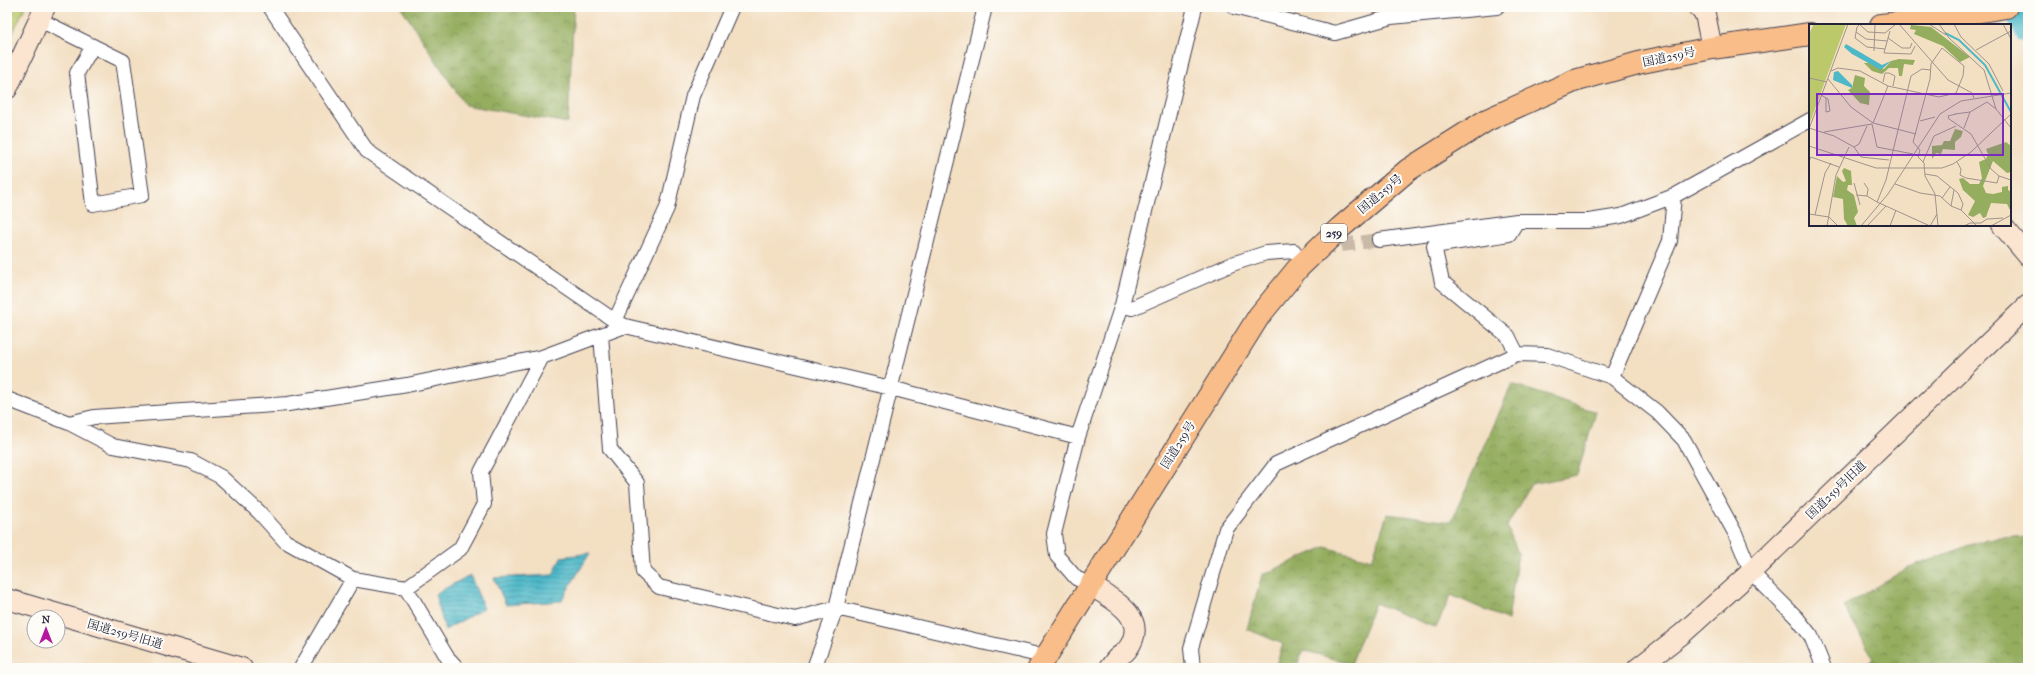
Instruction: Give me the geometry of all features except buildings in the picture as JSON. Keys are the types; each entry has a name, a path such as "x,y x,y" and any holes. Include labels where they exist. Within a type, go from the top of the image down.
{"highway":[{"path":"1886,24 1925,17 1998,8"},
{"name":"国道259号","path":"1042,664 1090,585 1260,316 1299,267 1340,228 1408,170 1487,120 1574,81 1642,62 1712,48 1809,34"}],"street":[{"path":"270,7 367,151 620,323 891,388 1078,437"},
{"path":"69,424 94,417 288,404 407,385 542,357 601,335 620,323 668,208 693,96 732,7"},
{"path":"814,668 836,608 986,7"},
{"path":"1109,668 1117,658 1126,651 1132,640 1134,627 1130,616 1122,605 1076,578 1057,556 1054,534 1078,437 1122,305 1195,7"},
{"path":"1234,7 1335,33 1391,17 1497,7"},
{"path":"1698,7 1705,14 1712,48"},
{"path":"7,89 42,13 93,46 123,61 142,195 93,204 77,73 93,46"},
{"path":"1378,240 1517,221 1596,220 1622,216 1674,196 1809,121"},
{"path":"1612,377 1670,241 1674,196"},
{"path":"1517,221 1509,234 1434,246 1442,282 1508,336 1517,354"},
{"path":"2003,226 2028,256"},
{"path":"1122,305 1132,308 1232,264 1259,255 1294,251"},
{"name":"国道259号旧道","path":"1638,668 1682,634 1751,572 2028,305"},
{"path":"601,335 610,449 637,484 643,572 659,587 795,619 836,608 1034,654 1042,664"},
{"path":"1193,668 1191,648 1226,529 1276,464 1517,354 1547,355 1612,377 1657,412 1684,440 1735,533 1751,572 1797,618 1811,636 1824,668"},
{"path":"7,399 69,424 113,446 191,461 221,477 259,512 285,541 353,579 406,588 460,549 484,504 481,472 542,357"},
{"path":"301,668 353,579"},
{"path":"406,588 447,656 457,668"},
{"name":"国道259号旧道","path":"7,599 242,668"}],"green space":[{"path":"7,7 25,7 7,45"},
{"path":"401,7 574,7 568,123 465,105"},
{"path":"1512,384 1596,412 1577,475 1531,484 1507,526 1518,553 1508,620 1451,595 1436,628 1375,603 1351,664 1303,650 1296,668 1275,668 1283,644 1247,629 1262,575 1325,547 1372,560 1387,514 1451,522"},
{"path":"2028,536 2028,668 1860,668 1874,659 1844,606 1909,567 1987,539"}],"water":[{"path":"590,553 561,601 506,605 494,578 553,575 561,557"},
{"path":"470,575 484,608 445,630 435,594"}],"waterway":[{"path":"2016,7 2028,30"}],"tunnel":[{"path":"1320,248 1379,240"}]}
